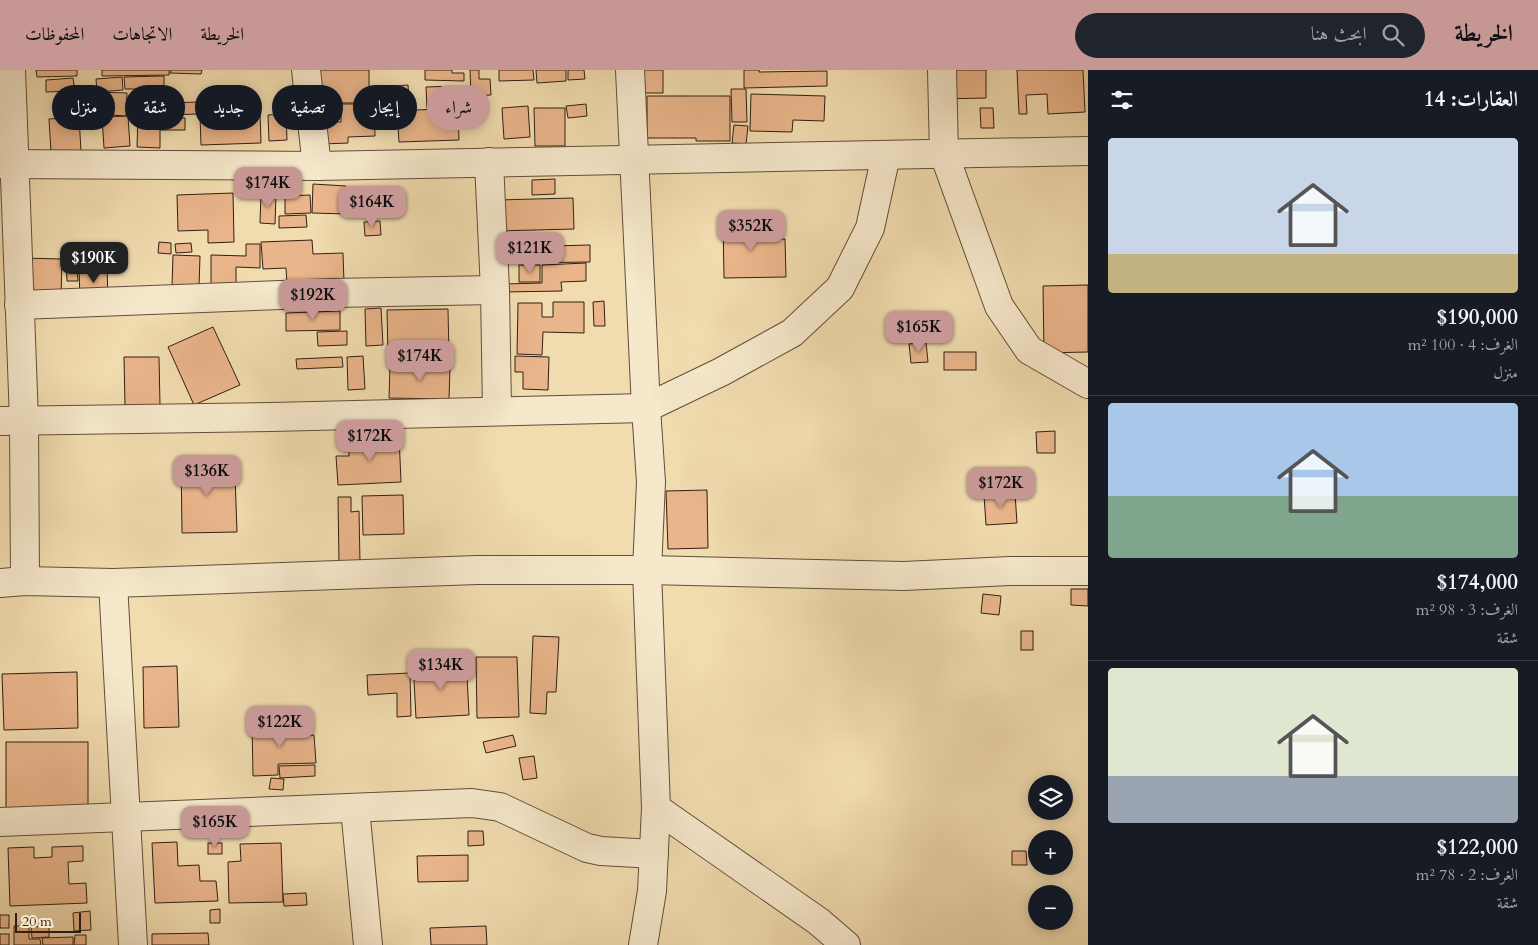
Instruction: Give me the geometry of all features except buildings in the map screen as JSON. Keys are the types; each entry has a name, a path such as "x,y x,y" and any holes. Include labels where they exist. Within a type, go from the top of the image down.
{"street":[{"path":"10,70 7,164 19,304 12,420 12,582 113,583 477,570 647,570 904,576 1010,571 1088,571"},
{"path":"306,70 317,166"},
{"path":"630,70 651,482 647,570 656,808 652,891 643,945"},
{"path":"942,70 944,154 999,306 1029,350 1088,384"},
{"path":"7,164 317,166 1088,151"},
{"path":"12,420 270,417 646,408 721,372 792,333 840,288 870,228 886,155"},
{"path":"489,162 495,290 497,411"},
{"path":"19,304 333,293 495,290"},
{"path":"113,583 133,945"},
{"path":"0,822 472,803 500,807 587,848 601,851 654,854"},
{"path":"355,808 368,945"},
{"path":"656,808 818,920 846,945"}]}
